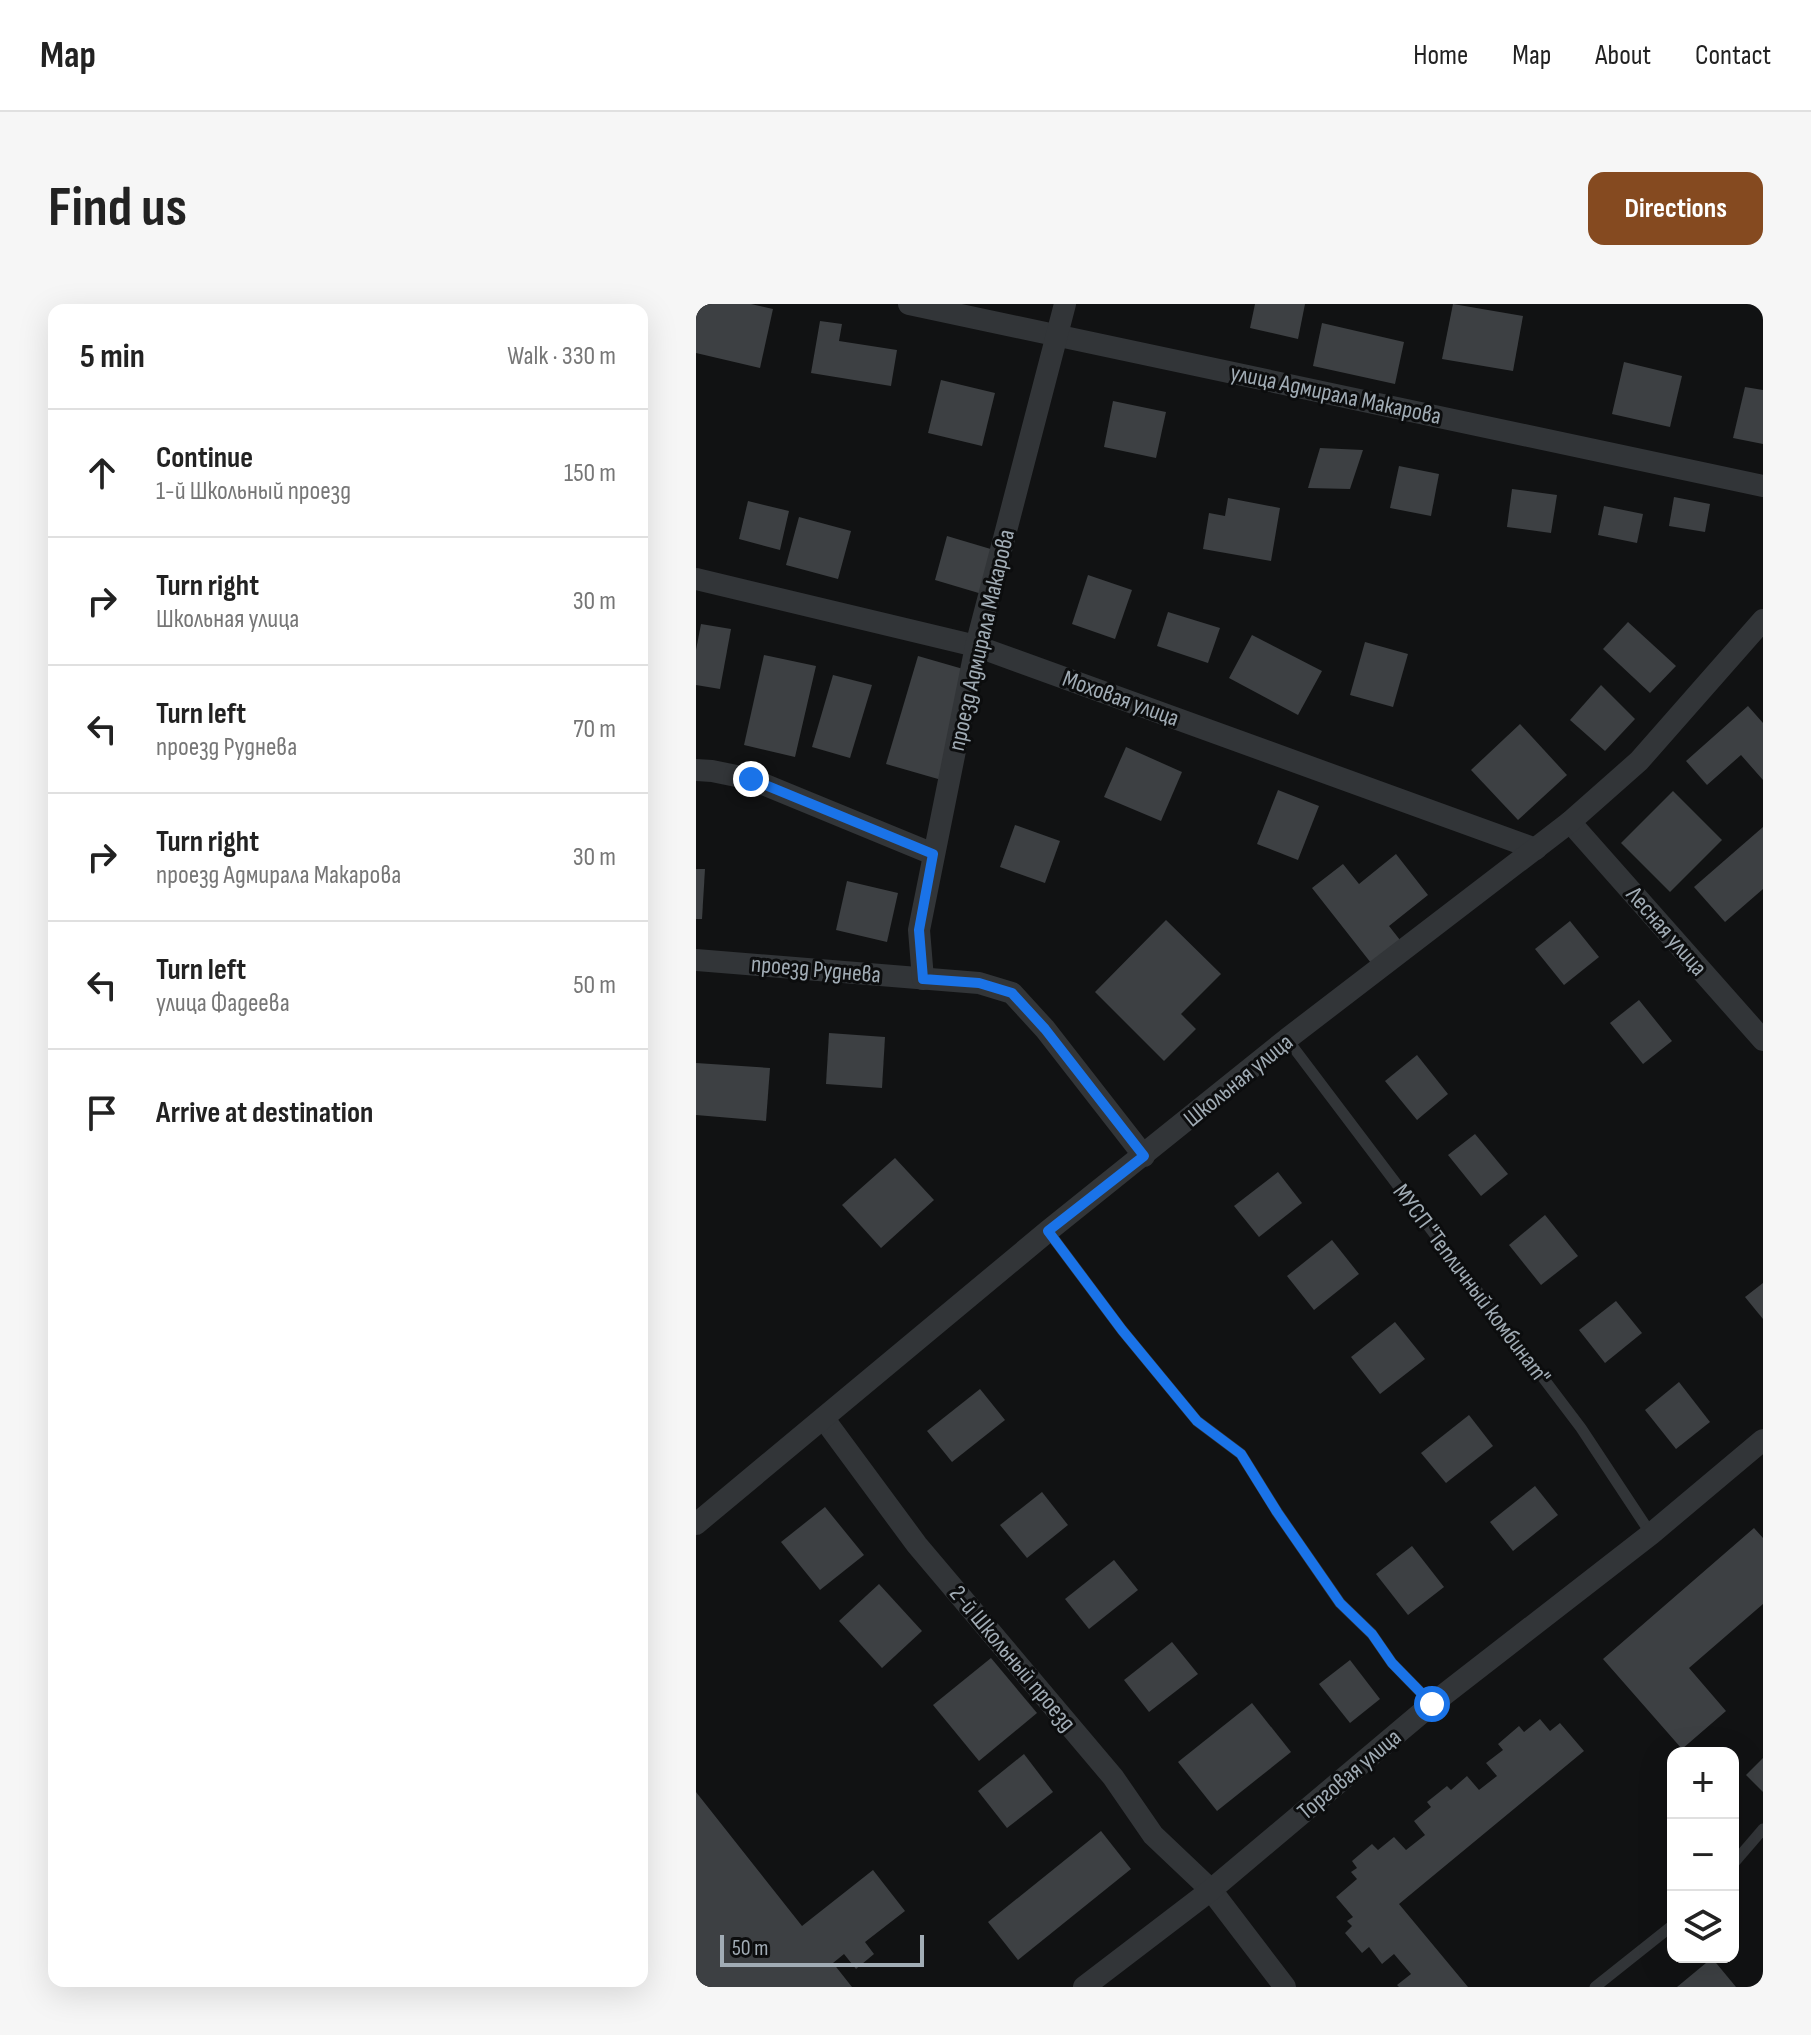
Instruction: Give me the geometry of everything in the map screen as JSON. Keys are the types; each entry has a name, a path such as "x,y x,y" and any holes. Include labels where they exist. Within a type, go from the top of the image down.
{"street":[{"name":"улица Адмирала Макарова","path":"909,304 1763,486"},
{"name":"проезд Адмирала Макарова","path":"923,979 919,930 976,646 1065,304"},
{"name":"Моховая улица","path":"696,579 976,646 1536,849"},
{"name":"Школьная улица","path":"696,1524 1048,1231 1287,1039 1570,822 1639,761 1763,620"},
{"path":"696,770 751,779 933,854"},
{"name":"Лесная улица","path":"1570,822 1763,1040"},
{"name":"проезд Руднева","path":"696,960 979,983 1012,993 1045,1029 1144,1156"},
{"name":"2-й Школьный проезд","path":"824,1419 917,1545 1113,1777 1153,1835 1211,1890 1285,1987"},
{"name":"Торговая улица","path":"1084,1987 1211,1890 1432,1704 1651,1534 1763,1440"}],"lane":[{"name":"МУСП \"Тепличный комбинат\"","path":"1287,1039 1581,1428 1651,1534"},
{"path":"1048,1231 1122,1330 1197,1421 1241,1454 1340,1603 1372,1634 1392,1663 1432,1704"},
{"path":"1739,1857 1763,1829"},
{"path":"1595,1987 1667,1930"}],"building":[{"path":"696,304 751,304 773,309 760,368 696,353"},
{"path":"1255,304 1305,304 1298,339 1250,328"},
{"path":"1453,304 1523,316 1513,371 1442,359"},
{"path":"820,321 842,324 839,341 897,350 891,386 811,373"},
{"path":"1322,323 1404,342 1395,384 1313,366"},
{"path":"1624,362 1682,376 1670,427 1612,414"},
{"path":"941,380 995,393 982,446 928,433"},
{"path":"1745,387 1763,390 1763,444 1733,438"},
{"path":"1113,401 1166,412 1156,458 1104,447"},
{"path":"1320,448 1363,450 1350,489 1308,488"},
{"path":"1399,466 1439,474 1431,516 1390,508"},
{"path":"1512,489 1557,495 1551,533 1507,527"},
{"path":"1674,497 1710,504 1705,532 1669,526"},
{"path":"1228,498 1280,508 1271,561 1203,549 1209,513 1225,516"},
{"path":"748,501 789,511 780,550 739,539"},
{"path":"1604,506 1643,514 1637,543 1598,535"},
{"path":"799,517 851,531 838,579 786,565"},
{"path":"947,536 994,550 982,594 935,580"},
{"path":"1088,575 1132,590 1115,639 1072,624"},
{"path":"1168,612 1220,628 1208,663 1157,646"},
{"path":"1628,622 1676,666 1650,693 1603,649"},
{"path":"701,624 731,629 720,689 696,685 696,650"},
{"path":"1252,635 1322,671 1298,715 1229,678"},
{"path":"1365,642 1408,654 1393,707 1350,695"},
{"path":"764,655 816,666 795,757 744,745"},
{"path":"918,656 977,673 945,781 886,764"},
{"path":"833,675 872,685 850,758 812,747"},
{"path":"1601,685 1635,719 1605,751 1570,720"},
{"path":"1748,706 1763,723 1763,780 1741,755 1707,785 1686,761"},
{"path":"1520,724 1567,775 1518,820 1471,770"},
{"path":"1126,747 1182,772 1161,821 1104,797"},
{"path":"1278,790 1319,806 1298,860 1257,844"},
{"path":"1673,791 1722,840 1670,892 1621,843"},
{"path":"1015,825 1060,841 1045,883 1000,867"},
{"path":"1763,827 1763,889 1725,922 1694,887"},
{"path":"1396,854 1428,895 1389,926 1400,940 1371,963 1312,888 1343,864 1359,884"},
{"path":"696,869 705,869 702,919 696,919"},
{"path":"847,881 898,893 887,942 836,930"},
{"path":"1166,920 1221,974 1181,1014 1196,1029 1164,1061 1095,992"},
{"path":"1570,921 1599,957 1564,985 1535,949"},
{"path":"1639,1000 1672,1041 1643,1064 1610,1023"},
{"path":"829,1033 885,1037 882,1088 826,1084"},
{"path":"1417,1055 1448,1094 1417,1120 1385,1081"},
{"path":"696,1063 770,1068 766,1121 696,1115"},
{"path":"1475,1134 1508,1174 1481,1196 1448,1155"},
{"path":"895,1158 934,1200 881,1248 842,1205"},
{"path":"1278,1172 1302,1203 1259,1237 1234,1206"},
{"path":"1545,1215 1578,1256 1541,1285 1509,1245"},
{"path":"1332,1240 1359,1274 1314,1310 1287,1276"},
{"path":"1763,1283 1763,1319 1745,1297"},
{"path":"1616,1301 1642,1333 1605,1363 1579,1330"},
{"path":"1395,1322 1425,1359 1380,1394 1351,1357"},
{"path":"1679,1382 1710,1422 1676,1449 1645,1410"},
{"path":"980,1389 1005,1420 952,1462 927,1431"},
{"path":"1469,1415 1493,1446 1446,1483 1421,1453"},
{"path":"1535,1486 1558,1515 1513,1551 1490,1522"},
{"path":"1042,1492 1068,1525 1027,1558 1000,1525"},
{"path":"825,1507 864,1555 820,1590 781,1542"},
{"path":"1754,1528 1763,1538 1763,1604 1689,1668 1726,1711 1684,1747 1680,1747 1603,1659"},
{"path":"1412,1546 1444,1587 1408,1615 1376,1574"},
{"path":"1114,1560 1138,1590 1089,1629 1065,1599"},
{"path":"879,1584 922,1631 882,1668 839,1621"},
{"path":"1172,1642 1198,1674 1149,1712 1124,1680"},
{"path":"991,1658 1037,1713 979,1761 933,1705"},
{"path":"1350,1660 1380,1699 1350,1723 1319,1684"},
{"path":"1252,1703 1291,1752 1217,1811 1178,1762"},
{"path":"1540,1719 1550,1731 1560,1723 1584,1751 1399,1904 1468,1987 1399,1987 1397,1985 1411,1974 1394,1954 1382,1964 1369,1947 1362,1953 1345,1933 1352,1926 1347,1921 1353,1917 1336,1897 1357,1879 1351,1872 1357,1868 1352,1861 1372,1844 1378,1850 1394,1837 1406,1850 1425,1835 1414,1821 1431,1807 1427,1802 1447,1786 1451,1790 1467,1776 1479,1790 1497,1776 1486,1763 1503,1750 1498,1744 1519,1726 1524,1732"},
{"path":"1024,1754 1053,1792 1007,1828 978,1791"},
{"path":"1763,1758 1763,1792 1746,1775"},
{"path":"696,1792 802,1926 873,1870 905,1911 865,1942 874,1954 856,1969 844,1954 833,1963 852,1987 696,1987"},
{"path":"1101,1831 1131,1869 1018,1960 988,1922"},
{"path":"1706,1963 1716,1963 1736,1987 1677,1987"}],"route":[{"path":"751,779 933,854 919,930 923,979 979,983 1012,993 1045,1029 1144,1156 1048,1231 1122,1330 1197,1421 1241,1454 1340,1603 1372,1634 1392,1663 1432,1704"}]}
